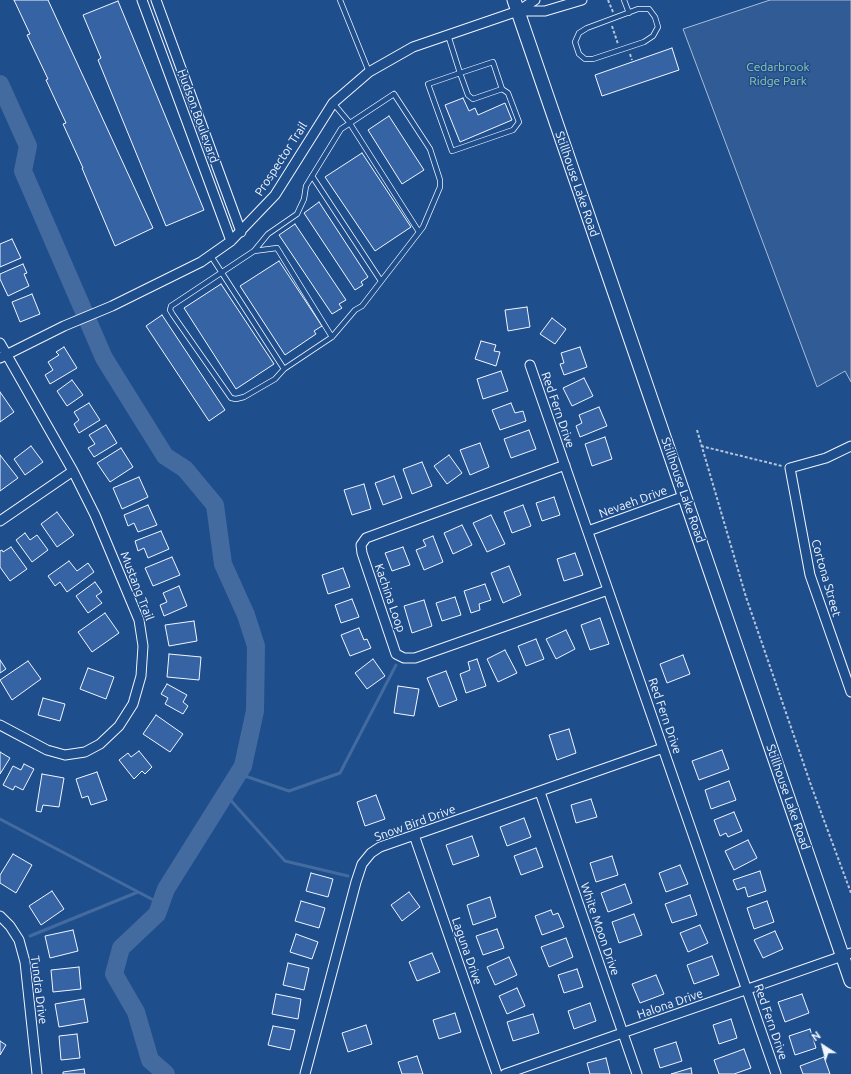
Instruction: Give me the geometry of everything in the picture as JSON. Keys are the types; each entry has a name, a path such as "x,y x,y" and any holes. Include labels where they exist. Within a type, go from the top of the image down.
{"main road":[{"name":"Stillhouse Lake Road","path":"516,5 685,496 847,954 851,981"}],"street":[{"name":"Hudson Boulevard","path":"142,0 231,241"},
{"name":"Hudson Boulevard","path":"156,0 241,232"},
{"name":"Prospector Trail","path":"3,357 64,326 112,306 201,262 231,241 275,195 333,103 369,72 413,47 448,35 516,5 535,0"},
{"name":"Prospector Trail","path":"516,5 545,11 582,0"},
{"name":"Mustang Trail","path":"0,343 3,357 73,471 95,515 138,620 143,646 141,676 133,704 119,726 100,744 85,752 65,754 48,750 0,725"},
{"name":"Red Fern Drive","path":"530,365 776,1074"},
{"path":"790,468 826,458 851,446"},
{"name":"Kachina Loop","path":"565,465 366,538 361,546 362,554 396,654 404,658 415,658 608,590"},
{"name":"Cortona Street","path":"790,468 810,575 851,692"},
{"path":"0,521 73,471"},
{"name":"Nevaeh Drive","path":"588,531 685,496"},
{"name":"Snow Bird Drive","path":"305,1074 356,882 362,864 371,853 380,846 540,792 663,748"},
{"name":"White Moon Drive","path":"540,792 637,1074"},
{"name":"Laguna Drive","path":"414,835 497,1074"},
{"name":"Tundra Drive","path":"0,916 10,926 19,940 25,962 37,1074"},
{"name":"Halona Drive","path":"505,1074 847,954"}],"lane":[{"path":"340,0 369,72"},
{"path":"624,0 628,13"},
{"path":"638,9 648,10 655,17 658,26 653,36 644,42 593,59 585,59 579,54 575,42 579,33 628,13 638,9"},
{"path":"448,35 470,98 473,99 502,89"},
{"path":"493,62 502,89 508,93 519,122 516,128 452,151 428,84 460,73 493,62"},
{"path":"394,94 430,149 440,180 440,188 423,227 362,306 355,310 332,337 284,369 275,379 244,397 236,399 231,398 172,315 170,310 171,306 222,274 254,251 268,234 297,214 304,199 306,186 312,176 341,129 348,122 394,94"},
{"path":"333,103 348,122 419,232"},
{"path":"312,176 381,281"},
{"path":"254,251 276,248 332,337"},
{"path":"211,256 284,369"}],"path":[{"path":"608,0 614,18 611,27 618,44 630,52 632,60"},
{"path":"697,430 746,596 812,788 851,893"},
{"path":"701,446 790,468"}],"green space":[{"name":"Cedarbrook Ridge Park","path":"770,0 851,0 851,382 845,371 817,387 683,29"}],"building":[{"path":"14,0 48,0 153,228 115,246 63,124 66,123 46,80 48,79 27,35 30,34"},
{"path":"118,1 204,210 166,226 98,60 101,58 83,15"},
{"path":"672,48 679,70 602,96 595,75"},
{"path":"463,98 469,111 475,108 478,115 505,103 512,120 460,142 445,105"},
{"path":"389,116 424,170 402,184 368,130"},
{"path":"362,153 411,227 375,251 325,177"},
{"path":"319,202 368,277 361,282 363,285 355,290 304,213"},
{"path":"295,224 346,300 339,304 342,308 332,314 279,235"},
{"path":"12,239 21,258 0,267 0,244"},
{"path":"279,261 322,326 314,331 316,334 285,355 240,286"},
{"path":"23,264 27,273 24,274 29,286 8,296 0,279 0,274"},
{"path":"221,284 274,364 236,389 184,308"},
{"path":"32,294 40,314 20,322 12,302"},
{"path":"527,307 530,327 508,331 505,310"},
{"path":"162,315 225,410 209,421 146,326"},
{"path":"552,318 566,329 555,344 540,334"},
{"path":"481,341 496,345 494,351 500,352 496,366 475,359"},
{"path":"64,347 77,368 50,384 45,375 53,370 48,362 59,355 56,352"},
{"path":"580,347 587,367 564,375 560,364 564,363 561,353"},
{"path":"501,371 508,391 483,399 477,379"},
{"path":"584,378 593,396 572,406 563,388"},
{"path":"72,380 83,395 67,406 57,391"},
{"path":"0,392 14,412 0,422"},
{"path":"89,403 100,420 79,433 74,424 79,420 74,412"},
{"path":"511,403 515,413 523,411 526,421 500,430 492,410"},
{"path":"599,407 607,426 580,437 576,426 582,423 579,415"},
{"path":"106,425 117,443 94,457 88,448 95,444 89,435"},
{"path":"529,430 536,449 511,458 504,439"},
{"path":"605,437 612,459 592,466 585,444"},
{"path":"480,443 489,467 470,475 460,450"},
{"path":"31,446 43,462 25,475 14,459"},
{"path":"121,448 133,467 110,482 97,463"},
{"path":"0,455 18,478 0,491"},
{"path":"449,455 462,473 447,484 434,466"},
{"path":"422,462 432,486 412,494 403,469"},
{"path":"394,476 402,498 383,505 375,483"},
{"path":"139,477 148,497 122,509 113,488"},
{"path":"364,484 371,509 352,515 344,490"},
{"path":"554,497 560,515 542,521 536,503"},
{"path":"148,505 157,525 138,532 134,523 128,526 124,515"},
{"path":"523,505 531,526 512,533 504,512"},
{"path":"57,512 74,535 57,547 41,524"},
{"path":"491,515 505,544 487,552 473,523"},
{"path":"462,525 472,545 453,554 444,533"},
{"path":"161,531 169,549 148,558 144,548 138,551 135,541"},
{"path":"25,533 30,540 37,535 48,550 32,562 16,540"},
{"path":"433,536 443,562 424,570 416,550 426,546 423,540"},
{"path":"11,547 27,569 10,581 0,567 0,551 2,550 3,552"},
{"path":"403,547 410,565 392,571 385,553"},
{"path":"575,553 583,575 564,581 557,559"},
{"path":"172,557 180,575 153,586 145,568"},
{"path":"69,561 77,571 88,563 94,572 67,592 60,582 55,586 48,576"},
{"path":"509,566 521,595 503,603 491,573"},
{"path":"343,568 350,587 328,594 322,575"},
{"path":"95,582 102,592 96,596 102,603 88,613 76,596"},
{"path":"485,584 491,600 479,604 480,610 471,613 464,591"},
{"path":"179,586 187,606 164,616 160,605 167,602 163,593"},
{"path":"455,597 461,615 442,621 436,603"},
{"path":"352,599 359,617 341,623 335,605"},
{"path":"424,600 432,626 412,633 404,606"},
{"path":"105,613 119,633 92,652 78,632"},
{"path":"600,618 609,644 590,650 581,625"},
{"path":"194,621 197,641 169,646 165,625"},
{"path":"359,628 364,640 367,639 371,648 350,656 341,635"},
{"path":"566,630 575,649 556,659 546,639"},
{"path":"536,639 544,659 526,666 518,646"},
{"path":"505,650 517,673 498,682 487,659"},
{"path":"169,654 201,657 199,680 167,677"},
{"path":"683,655 690,674 667,683 660,664"},
{"path":"373,659 385,676 367,689 355,673"},
{"path":"477,659 486,686 466,693 460,674 470,670 468,662"},
{"path":"0,660 6,669 0,673"},
{"path":"28,661 41,679 12,700 0,680"},
{"path":"88,668 114,677 106,699 80,689"},
{"path":"446,671 457,700 439,707 427,678"},
{"path":"167,684 187,695 183,702 188,706 183,714 165,704 168,698 161,694"},
{"path":"398,686 419,689 414,716 394,713"},
{"path":"43,698 65,704 60,721 38,715"},
{"path":"156,715 183,734 170,752 143,734"},
{"path":"569,729 576,753 557,760 549,735"},
{"path":"722,750 729,769 699,780 692,761"},
{"path":"139,751 152,767 145,774 142,771 134,779 119,760 128,753 131,757"},
{"path":"0,752 10,758 0,774"},
{"path":"24,764 34,769 23,790 15,786 13,790 3,785 13,766 21,770"},
{"path":"97,772 107,800 91,805 88,796 82,798 76,779"},
{"path":"42,774 64,778 59,807 43,805 41,812 36,811"},
{"path":"729,781 736,800 711,809 705,790"},
{"path":"376,795 385,819 365,826 357,802"},
{"path":"591,799 597,817 576,823 571,805"},
{"path":"734,812 742,831 728,837 726,833 720,836 714,820"},
{"path":"524,818 531,837 507,846 500,827"},
{"path":"472,836 479,856 453,865 446,845"},
{"path":"748,840 757,858 734,870 725,851"},
{"path":"536,848 543,867 521,875 514,856"},
{"path":"13,854 32,865 16,893 0,883 0,875"},
{"path":"612,856 618,875 596,882 590,863"},
{"path":"680,865 688,884 666,892 659,873"},
{"path":"760,871 766,891 748,897 745,887 737,890 733,880"},
{"path":"311,873 333,879 328,897 306,891"},
{"path":"625,884 632,903 608,912 601,893"},
{"path":"52,891 64,909 41,925 29,906"},
{"path":"409,892 420,907 402,921 391,905"},
{"path":"690,895 697,915 672,923 665,904"},
{"path":"490,897 496,917 473,925 467,905"},
{"path":"301,901 325,908 319,928 295,921"},
{"path":"767,901 774,922 754,929 747,908"},
{"path":"551,910 553,915 558,913 564,927 542,935 535,916"},
{"path":"634,914 642,935 619,943 612,922"},
{"path":"700,925 708,943 688,952 680,933"},
{"path":"497,929 504,948 483,955 476,936"},
{"path":"73,930 78,951 50,958 45,936"},
{"path":"775,931 783,949 763,958 754,940"},
{"path":"296,934 318,942 312,959 290,952"},
{"path":"566,938 573,957 549,967 541,947"},
{"path":"432,953 440,972 417,981 409,962"},
{"path":"712,956 719,975 694,984 687,965"},
{"path":"509,957 517,975 495,985 487,967"},
{"path":"288,963 309,968 304,990 283,985"},
{"path":"79,967 81,989 53,992 51,970"},
{"path":"577,969 583,987 564,993 558,975"},
{"path":"656,975 664,994 640,1003 632,984"},
{"path":"517,988 525,1006 507,1014 499,996"},
{"path":"276,994 301,999 298,1019 272,1014"},
{"path":"802,994 809,1013 785,1022 778,1002"},
{"path":"84,999 88,1022 59,1027 55,1004"},
{"path":"590,1003 596,1021 574,1029 568,1011"},
{"path":"455,1013 461,1032 439,1039 433,1020"},
{"path":"533,1014 539,1033 513,1041 507,1022"},
{"path":"731,1019 737,1038 719,1044 713,1025"},
{"path":"366,1025 372,1044 348,1052 342,1033"},
{"path":"273,1026 295,1030 290,1050 268,1045"},
{"path":"810,1029 816,1048 795,1055 789,1036"},
{"path":"77,1034 80,1058 61,1060 59,1036"},
{"path":"0,1041 6,1045 0,1055"},
{"path":"676,1042 682,1061 660,1068 654,1049"},
{"path":"744,1049 751,1068 734,1074 719,1074 714,1060"},
{"path":"417,1056 423,1074 402,1074 398,1062"},
{"path":"824,1057 830,1074 803,1074 800,1066"},
{"path":"606,1058 610,1074 590,1074 587,1063"},
{"path":"691,1068 692,1074 671,1074"},
{"path":"84,1069 85,1074 63,1074 63,1072"}],"waterway":[{"path":"0,84 28,146 23,171 104,358 165,456 185,469 215,505 223,564 246,615 256,646 255,711 243,766 166,889 157,914 121,948 114,974 136,1012 150,1060 166,1074"},
{"path":"239,774 289,791 340,773 396,665"},
{"path":"226,795 285,861 348,876"},
{"path":"0,819 161,904"},
{"path":"30,936 138,892"}]}
